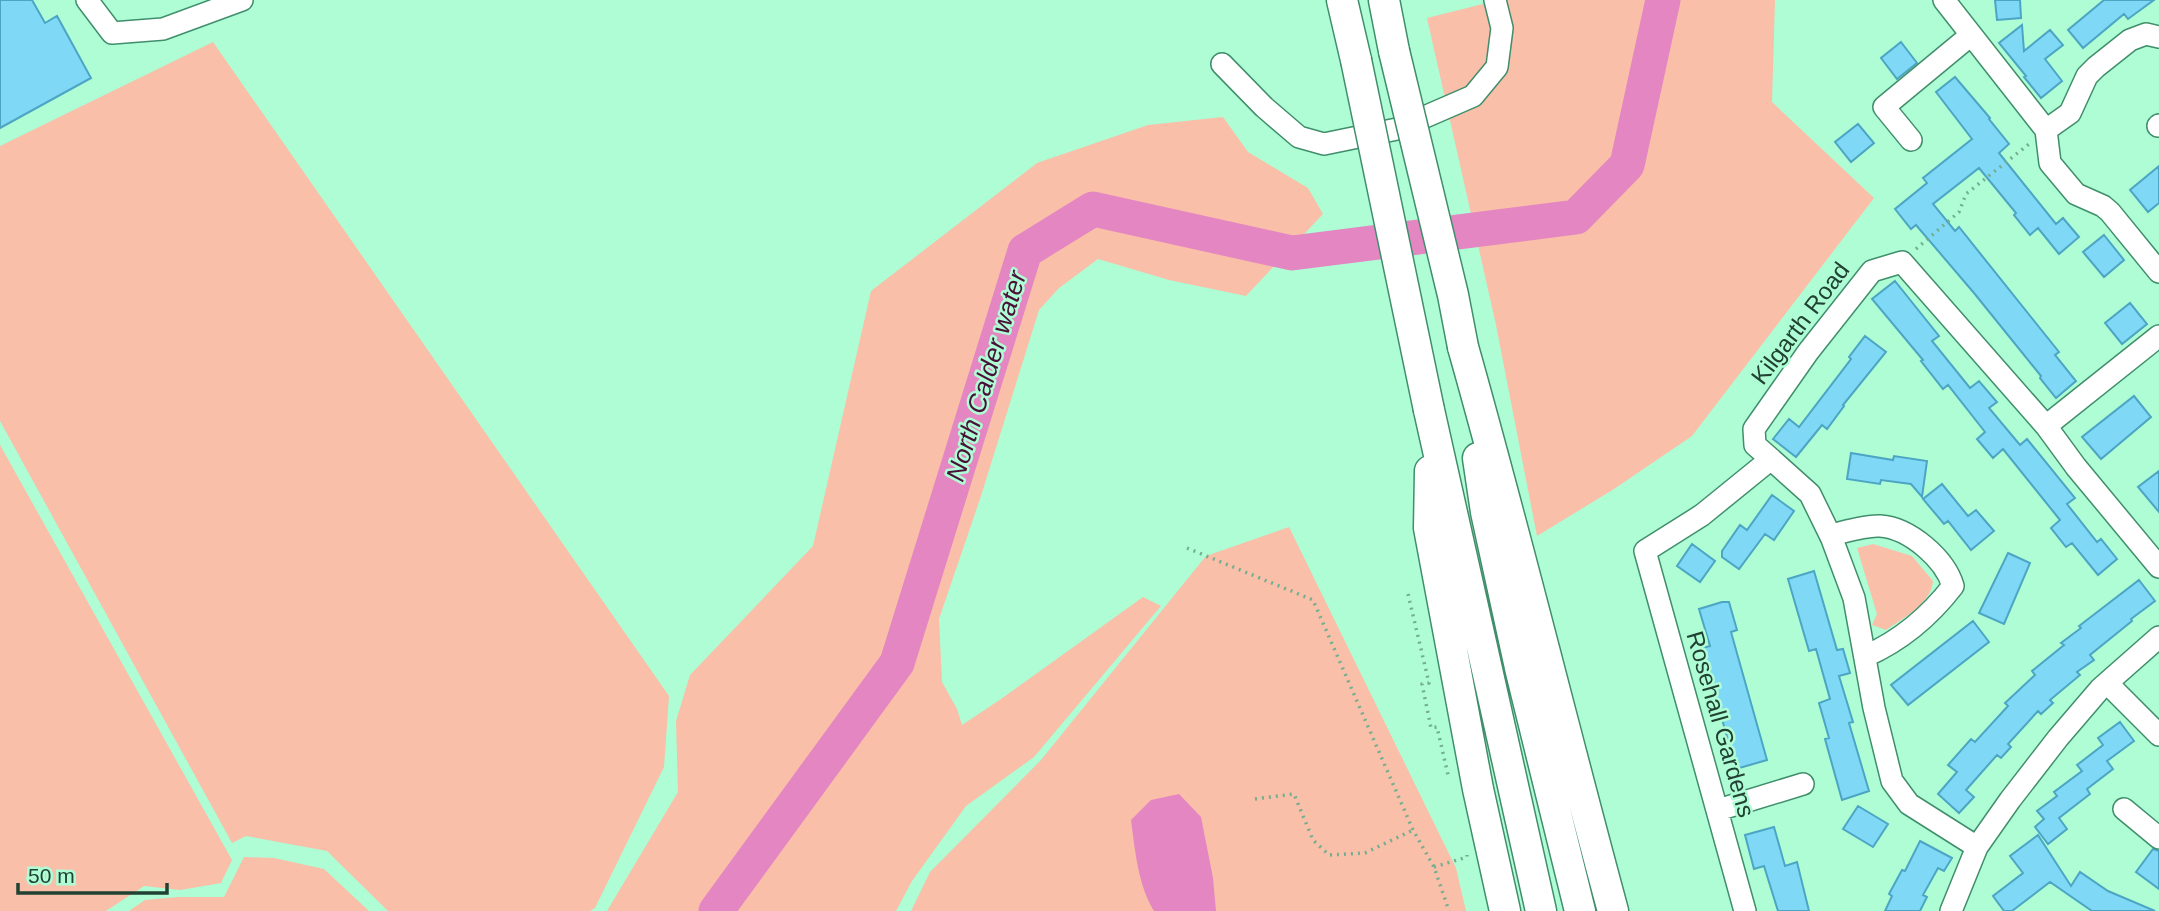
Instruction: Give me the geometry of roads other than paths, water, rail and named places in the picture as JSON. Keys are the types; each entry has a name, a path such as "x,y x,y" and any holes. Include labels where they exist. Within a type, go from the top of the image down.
{"highway":[{"path":"1342,0 1433,436 1435,468 1429,528 1478,789 1505,911"},
{"path":"1384,0 1453,295 1484,450 1613,911"},
{"path":"1484,450 1486,512 1521,672 1580,910"},
{"path":"1435,468 1541,911"}],"street":[{"path":"87,0 113,33 163,29 242,0"},
{"path":"1222,64 1264,107 1299,137 1324,144 1397,129 1473,96 1497,67 1502,28 1495,0"},
{"path":"1944,0 2046,134 2050,163 2076,194 2110,212 2159,272"},
{"path":"2046,134 2070,113 2087,76 2096,67 2130,40 2146,34 2159,37"},
{"path":"1910,140 1884,107 1971,35"},
{"name":"Kilgarth Road","path":"1977,847 1909,804 1892,781 1874,708 1854,598 1830,535 1810,494 1755,445 1754,429 1808,352 1872,271 1902,262 2046,426"},
{"path":"2159,336 2046,426 2076,467 2159,567"},
{"name":"Rosehall Gardens","path":"1745,911 1645,551 1702,515 1771,459"},
{"path":"1830,535 1879,526 1905,533 1928,551 1949,573 1953,586 1937,606 1907,634 1866,656"},
{"path":"1951,911 1977,847 2010,800 2058,738 2107,683 2159,637"},
{"path":"2107,683 2159,736"},
{"path":"1718,810 1803,784"},
{"path":"2124,809 2159,838"}],"waterway":[{"name":"North Calder water","path":"716,911 897,663 1025,251 1093,209 1292,253 1576,217 1627,165 1663,0"}]}
